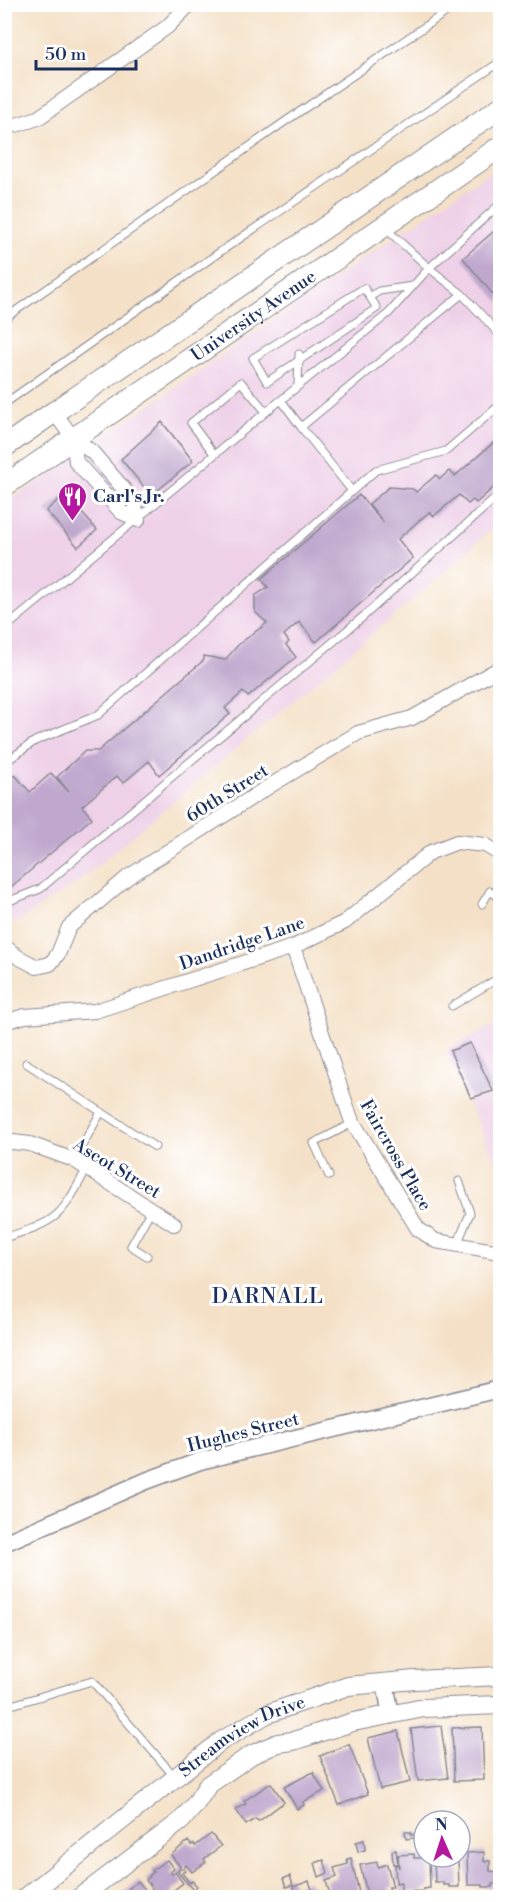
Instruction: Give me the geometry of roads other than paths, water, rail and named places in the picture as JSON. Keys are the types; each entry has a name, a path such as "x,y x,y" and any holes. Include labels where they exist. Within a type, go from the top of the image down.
{"main road":[{"name":"University Avenue","path":"4,447 501,108"},
{"name":"University Avenue","path":"4,486 501,147"},
{"name":"Streamview Drive","path":"25,1898 221,1741 267,1714 348,1686 501,1676"},
{"name":"Streamview Drive","path":"79,1898 181,1821 208,1785 251,1755 278,1743 293,1741 353,1722 423,1708 501,1705"}],"street":[{"path":"4,124 16,125 38,118 167,27 190,4"},
{"path":"55,412 73,438 76,462 121,512 138,520"},
{"name":"60th Street","path":"4,946 37,967 50,964 58,954 69,927 128,877 268,787 358,733 412,718 501,668"},
{"name":"Dandridge Lane","path":"4,1022 25,1016 95,1011 293,947 345,922 431,852 457,842 484,845 501,854"},
{"name":"Faircross Place","path":"293,947 353,1123 418,1229 436,1241 501,1252"},
{"name":"Ascot Street","path":"4,1141 30,1144 74,1160 174,1224"},
{"name":"Hughes Street","path":"4,1543 146,1481 200,1461 501,1389"},
{"path":"385,1683 391,1715"}],"lane":[{"path":"4,319 458,4"},
{"path":"4,404 217,254 501,62"},
{"path":"4,628 380,320 429,268 501,204"},
{"path":"383,226 429,268 462,294 501,335"},
{"path":"370,297 379,291 413,286"},
{"path":"364,288 377,308 355,320 300,358 272,376 267,382 253,358 269,352 353,298 364,288"},
{"path":"301,427 462,294"},
{"path":"298,385 300,358"},
{"path":"214,454 191,423 241,382 266,412"},
{"path":"281,400 352,491"},
{"path":"4,763 35,741 98,715 376,470 446,451 501,405"},
{"path":"4,903 40,889 364,615 501,495"},
{"path":"482,904 490,891 501,898"},
{"path":"452,1006 497,979 501,967"},
{"path":"26,1063 154,1147"},
{"path":"74,1160 101,1112"},
{"path":"330,1176 314,1143 353,1123"},
{"path":"4,1238 53,1220 64,1209 87,1168"},
{"path":"458,1245 470,1213 459,1181"},
{"path":"147,1256 130,1246 152,1210"},
{"path":"4,1704 15,1704 92,1681 176,1778"}],"place":[{"name":"Carl's Jr.","path":"72,522"}],"district":[{"name":"DARNALL","path":"268,1296"}]}
